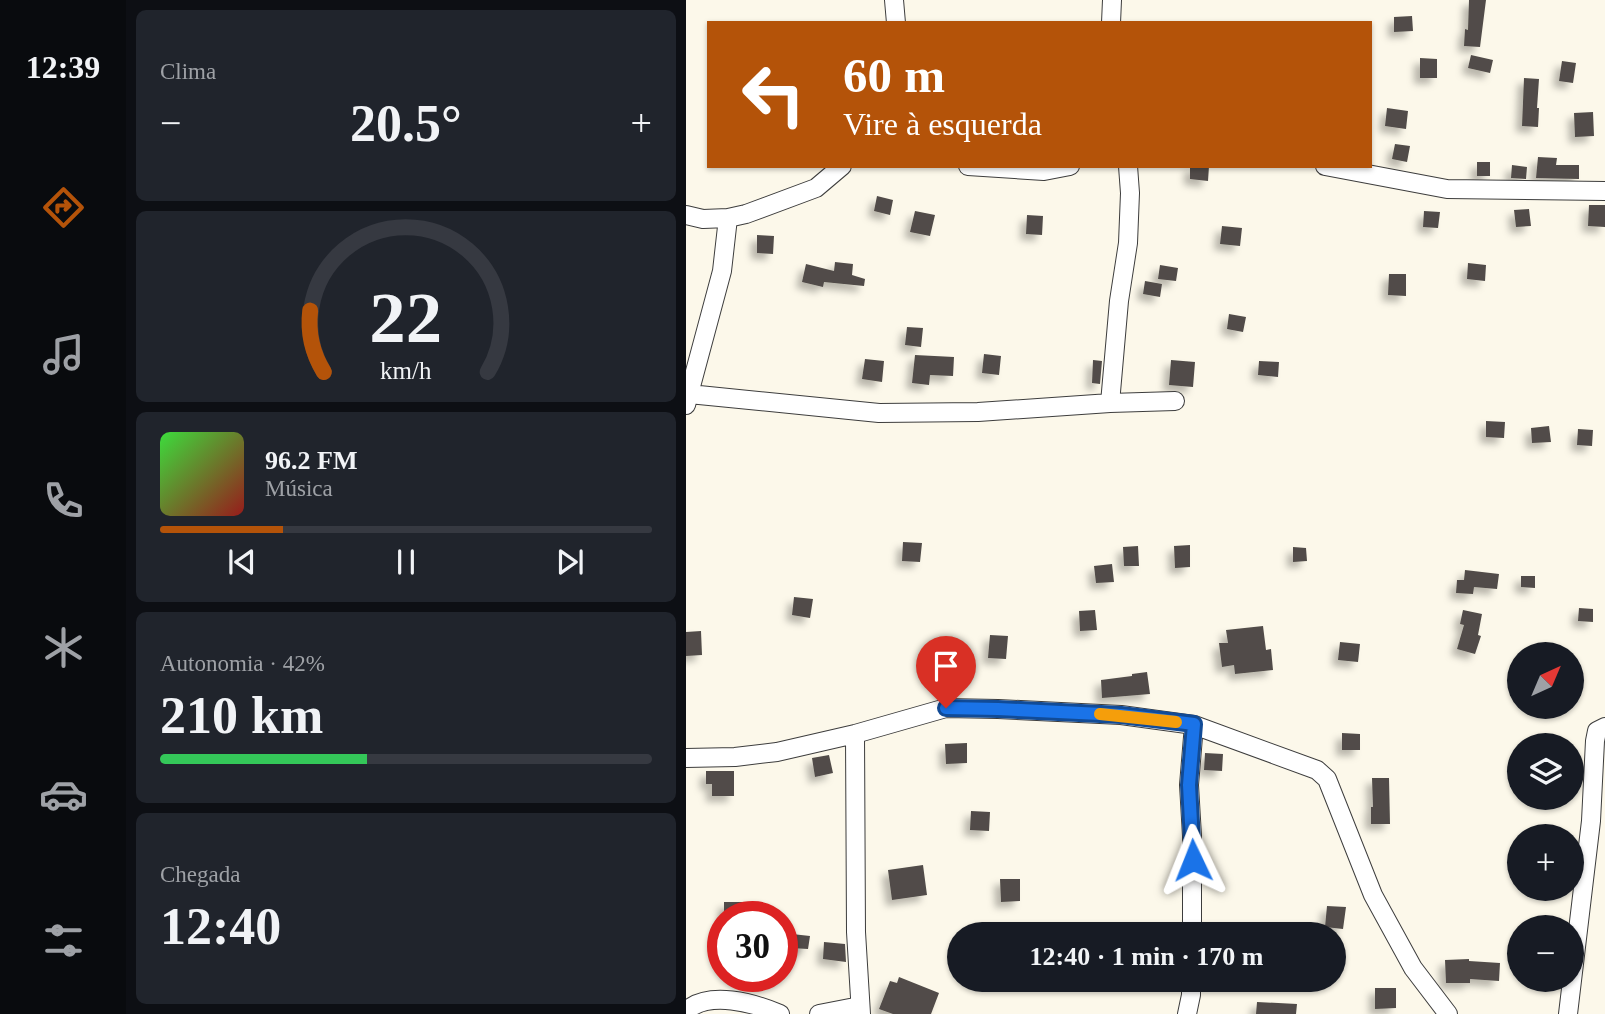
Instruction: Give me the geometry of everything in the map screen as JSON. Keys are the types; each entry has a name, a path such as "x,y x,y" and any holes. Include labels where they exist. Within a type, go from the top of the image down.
{"street":[{"path":"894,0 897,21"},
{"path":"1111,21 1112,0"},
{"path":"686,215 703,219 746,214 816,188 840,168"},
{"path":"998,168 1044,171 1060,168"},
{"path":"1110,403 1117,315 1128,243 1128,168"},
{"path":"1336,168 1447,189 1605,191"},
{"path":"728,218 722,271 687,399 879,413 978,412 1175,401"},
{"path":"686,758 735,757 777,752 855,734 946,708 1121,715 1194,724 1317,769 1327,779 1373,895 1413,968 1448,1014"},
{"path":"1192,922 1193,848 1189,785 1194,724"},
{"path":"1568,1014 1591,821 1595,741 1597,731 1605,727"},
{"path":"819,1014 860,1010 856,919 855,734"},
{"path":"1187,1014 1191,992"},
{"path":"686,1011 709,1000 756,1005 779,1014"}],"building":[{"path":"1469,0 1486,0 1480,47 1464,46 1465,29 1468,30"},
{"path":"1412,16 1413,31 1394,32 1394,17"},
{"path":"1471,55 1493,60 1490,73 1468,68"},
{"path":"1420,58 1437,59 1437,78 1420,78"},
{"path":"1562,61 1576,63 1573,83 1559,81"},
{"path":"1524,78 1539,79 1538,127 1522,126"},
{"path":"1387,108 1408,111 1406,129 1385,126"},
{"path":"1593,112 1594,136 1575,137 1574,113"},
{"path":"1395,144 1410,146 1407,162 1392,159"},
{"path":"1538,157 1557,158 1556,165 1579,165 1579,179 1536,178"},
{"path":"1477,162 1490,162 1490,176 1477,176"},
{"path":"1512,165 1527,167 1526,179 1511,178"},
{"path":"1190,168 1209,168 1208,181 1190,179"},
{"path":"877,196 893,200 890,215 874,211"},
{"path":"1589,205 1605,205 1605,227 1588,226"},
{"path":"1529,209 1531,226 1516,227 1514,210"},
{"path":"915,211 935,215 930,236 910,232"},
{"path":"1424,211 1440,212 1438,228 1423,227"},
{"path":"1027,215 1043,216 1042,235 1026,234"},
{"path":"1222,226 1242,228 1240,246 1220,244"},
{"path":"757,235 774,236 773,254 757,253"},
{"path":"835,262 853,264 852,275 865,279 864,286 824,282 823,287 802,282 806,264 834,271"},
{"path":"1468,263 1486,265 1485,281 1467,279"},
{"path":"1160,265 1178,268 1176,281 1158,279"},
{"path":"1389,274 1406,274 1406,296 1388,295"},
{"path":"1145,281 1162,284 1160,297 1143,294"},
{"path":"1229,314 1246,317 1243,332 1227,329"},
{"path":"907,327 923,328 921,347 905,345"},
{"path":"984,354 1001,356 999,375 982,373"},
{"path":"915,355 954,357 953,376 930,375 929,385 912,383"},
{"path":"865,359 884,361 882,382 862,379"},
{"path":"1093,360 1102,361 1100,384 1092,383"},
{"path":"1171,360 1195,362 1193,387 1169,385"},
{"path":"1259,361 1279,362 1278,377 1258,375"},
{"path":"1486,421 1505,422 1504,438 1486,437"},
{"path":"1549,426 1551,442 1532,443 1531,428"},
{"path":"1578,429 1593,430 1592,446 1577,445"},
{"path":"903,542 922,543 920,562 902,561"},
{"path":"1190,545 1190,567 1175,568 1174,546"},
{"path":"1138,546 1139,566 1124,566 1123,547"},
{"path":"1293,547 1306,548 1307,561 1293,562"},
{"path":"1112,564 1114,582 1096,583 1094,566"},
{"path":"1465,570 1499,574 1497,589 1474,587 1473,594 1456,593 1457,580 1464,580"},
{"path":"1521,576 1535,576 1535,588 1521,587"},
{"path":"794,597 813,599 810,618 792,615"},
{"path":"1579,608 1593,609 1593,622 1578,621"},
{"path":"1095,610 1097,630 1080,631 1079,611"},
{"path":"1463,610 1482,614 1478,635 1481,636 1475,654 1457,649 1464,625 1460,624"},
{"path":"1263,626 1266,650 1271,649 1273,670 1235,674 1234,665 1222,667 1219,643 1228,643 1226,630"},
{"path":"701,631 702,655 686,656 686,632"},
{"path":"990,635 1008,636 1006,659 988,658"},
{"path":"1340,642 1360,644 1358,662 1338,660"},
{"path":"1147,672 1150,694 1102,698 1101,680"},
{"path":"1342,733 1360,734 1360,750 1342,750"},
{"path":"967,743 967,763 946,764 945,744"},
{"path":"1205,753 1223,754 1222,771 1204,770"},
{"path":"829,755 833,773 815,777 812,758"},
{"path":"706,771 734,771 734,796 712,796 712,784 706,784"},
{"path":"1372,778 1389,778 1390,824 1371,824"},
{"path":"971,811 990,812 989,831 970,830"},
{"path":"923,865 927,895 892,900 888,870"},
{"path":"1000,879 1020,879 1020,901 1001,902"},
{"path":"1327,906 1346,907 1344,922 1325,922"},
{"path":"798,935 810,936 808,949 798,948"},
{"path":"824,942 845,944 846,962 823,959"},
{"path":"1469,959 1500,963 1499,981 1470,979 1470,983 1446,983 1445,960"},
{"path":"899,977 939,993 931,1014 893,1014 879,1009 890,981 897,983"},
{"path":"1375,988 1396,988 1396,1008 1375,1009"},
{"path":"1257,1002 1297,1004 1296,1014 1256,1014"}],"slow traffic":[{"path":"1100,714 1176,722"}],"route":[{"path":"946,708 1121,715 1194,724 1189,785 1193,860"}]}
